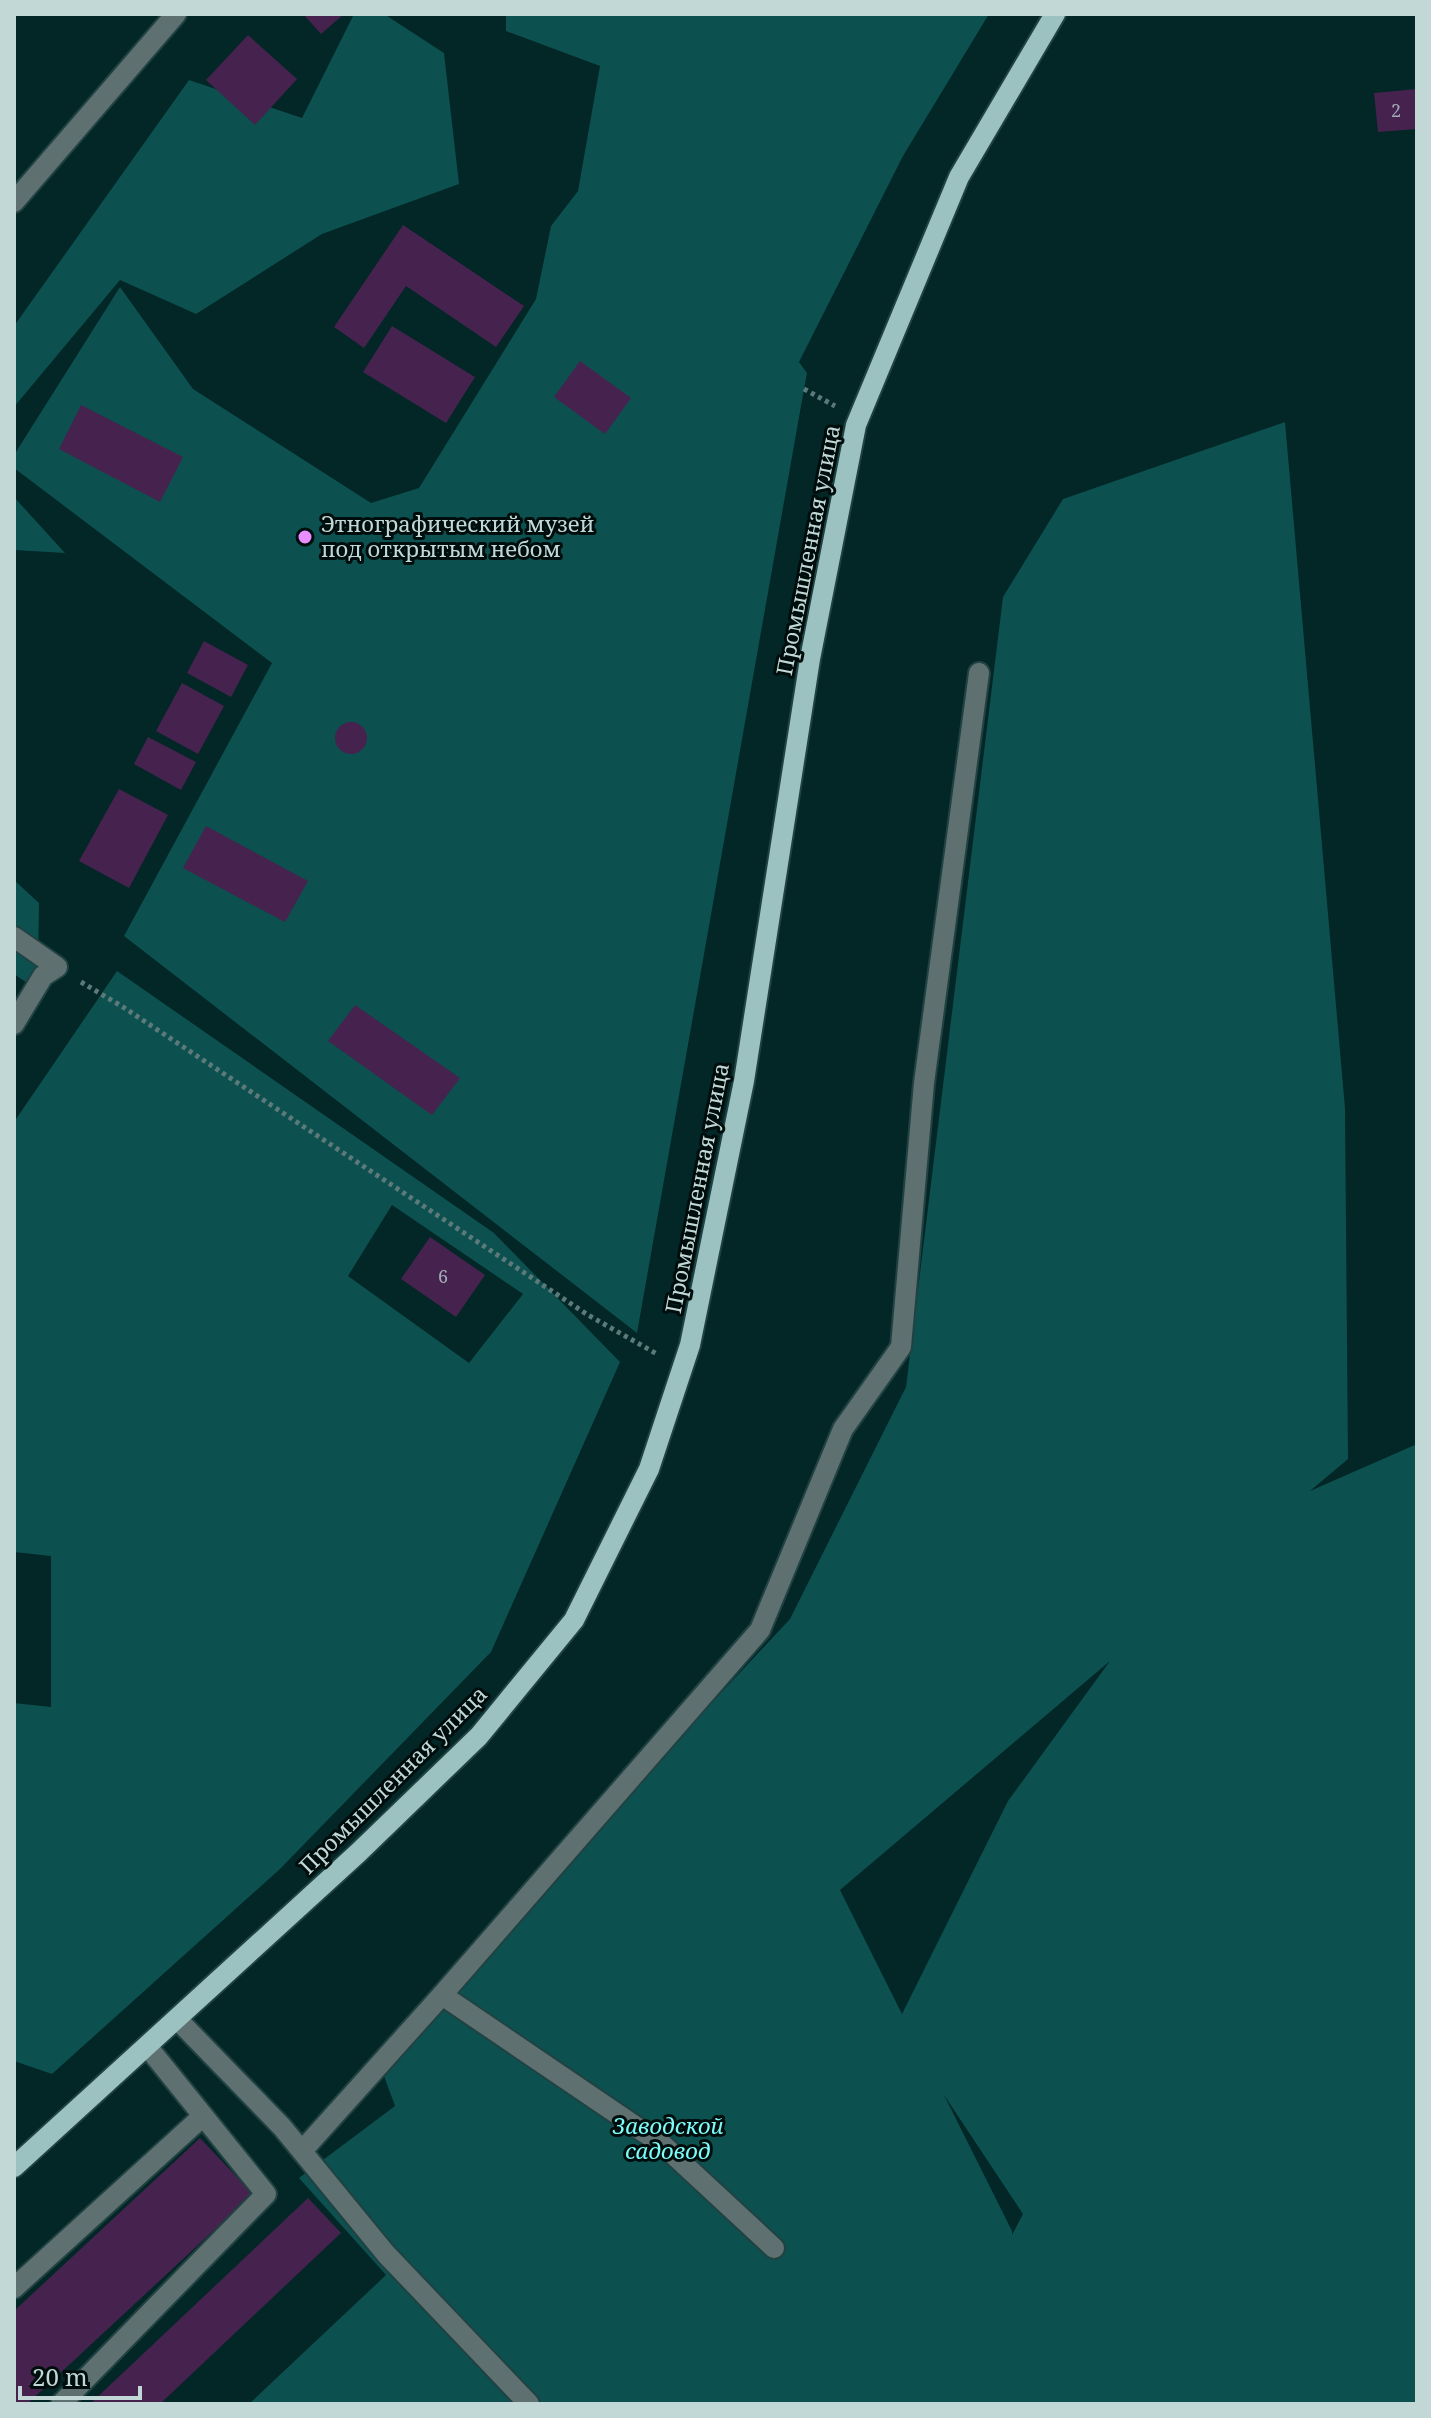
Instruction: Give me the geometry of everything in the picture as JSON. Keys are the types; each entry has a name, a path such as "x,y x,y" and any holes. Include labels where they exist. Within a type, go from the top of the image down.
{"main road":[{"name":"Промышленная улица","path":"14,2167 358,1853 479,1736 574,1620 649,1469 690,1345 744,1081 810,659 856,425 959,177 1055,14"}],"street":[{"path":"14,202 176,14"},
{"path":"302,2151 760,1630 843,1429 901,1347 924,1083 979,673"},
{"path":"14,937 57,967 43,976 14,1024"},
{"path":"442,1995 663,2145 774,2248"},
{"path":"177,2019 282,2127 386,2254 529,2404"},
{"path":"61,2404 266,2194 147,2046"},
{"path":"14,2288 203,2116"}],"path":[{"path":"804,389 831,402"},
{"path":"57,967 123,1007 588,1315 682,1368"}],"green space":[{"path":"354,14 384,14 444,53 459,184 322,234 196,314 120,280 14,407 14,326 189,80 302,118"},
{"path":"506,14 989,14 903,156 799,362 807,373 637,1333 124,936 272,663 14,468 14,455 120,287 193,389 371,503 419,488 536,299 551,226 578,191 600,66 506,31"},
{"name":"Заводской садовод","path":"1285,422 1345,1108 1348,1459 1310,1491 1417,1444 1417,2404 249,2404 386,2275 299,2178 395,2106 378,2060 790,1619 906,1387 1003,597 1063,499","holes":["1110,1661 1008,1801 902,2014 840,1890","944,2095 1023,2214 1012,2235 1012,2231"]},
{"path":"14,497 65,553 14,550"},
{"path":"14,880 39,903 38,968 30,985 14,974"},
{"path":"117,971 494,1233 620,1362 491,1652 280,1869 52,2074 14,2061 14,1703 51,1707 51,1556 14,1552 14,1122","holes":["392,1205 523,1294 469,1363 348,1276"]}],"building":[{"path":"303,14 344,14 321,34"},
{"path":"248,35 297,79 255,125 206,80"},
{"path":"1417,89 1417,129 1378,132 1374,93"},
{"path":"403,225 524,306 496,347 406,286 364,348 334,327"},
{"path":"392,326 475,377 446,423 363,372"},
{"path":"580,361 631,398 605,434 554,397"},
{"path":"81,405 183,457 160,502 59,449"},
{"path":"204,641 248,665 231,697 187,673"},
{"path":"182,683 224,706 198,754 156,731"},
{"path":"351,722 362,727 367,738 362,749 351,754 340,749 335,738 340,727"},
{"path":"148,737 196,762 181,790 134,764"},
{"path":"119,789 168,815 129,888 79,861"},
{"path":"206,826 308,881 285,922 183,868"},
{"path":"355,1005 460,1078 432,1115 328,1041"},
{"path":"430,1237 485,1275 456,1317 401,1279"},
{"path":"200,2138 253,2194 27,2404 14,2404 14,2311"},
{"path":"308,2198 341,2233 160,2404 90,2404"}],"place":[{"name":"Этнографический музей под открытым небом","path":"305,537"}]}
